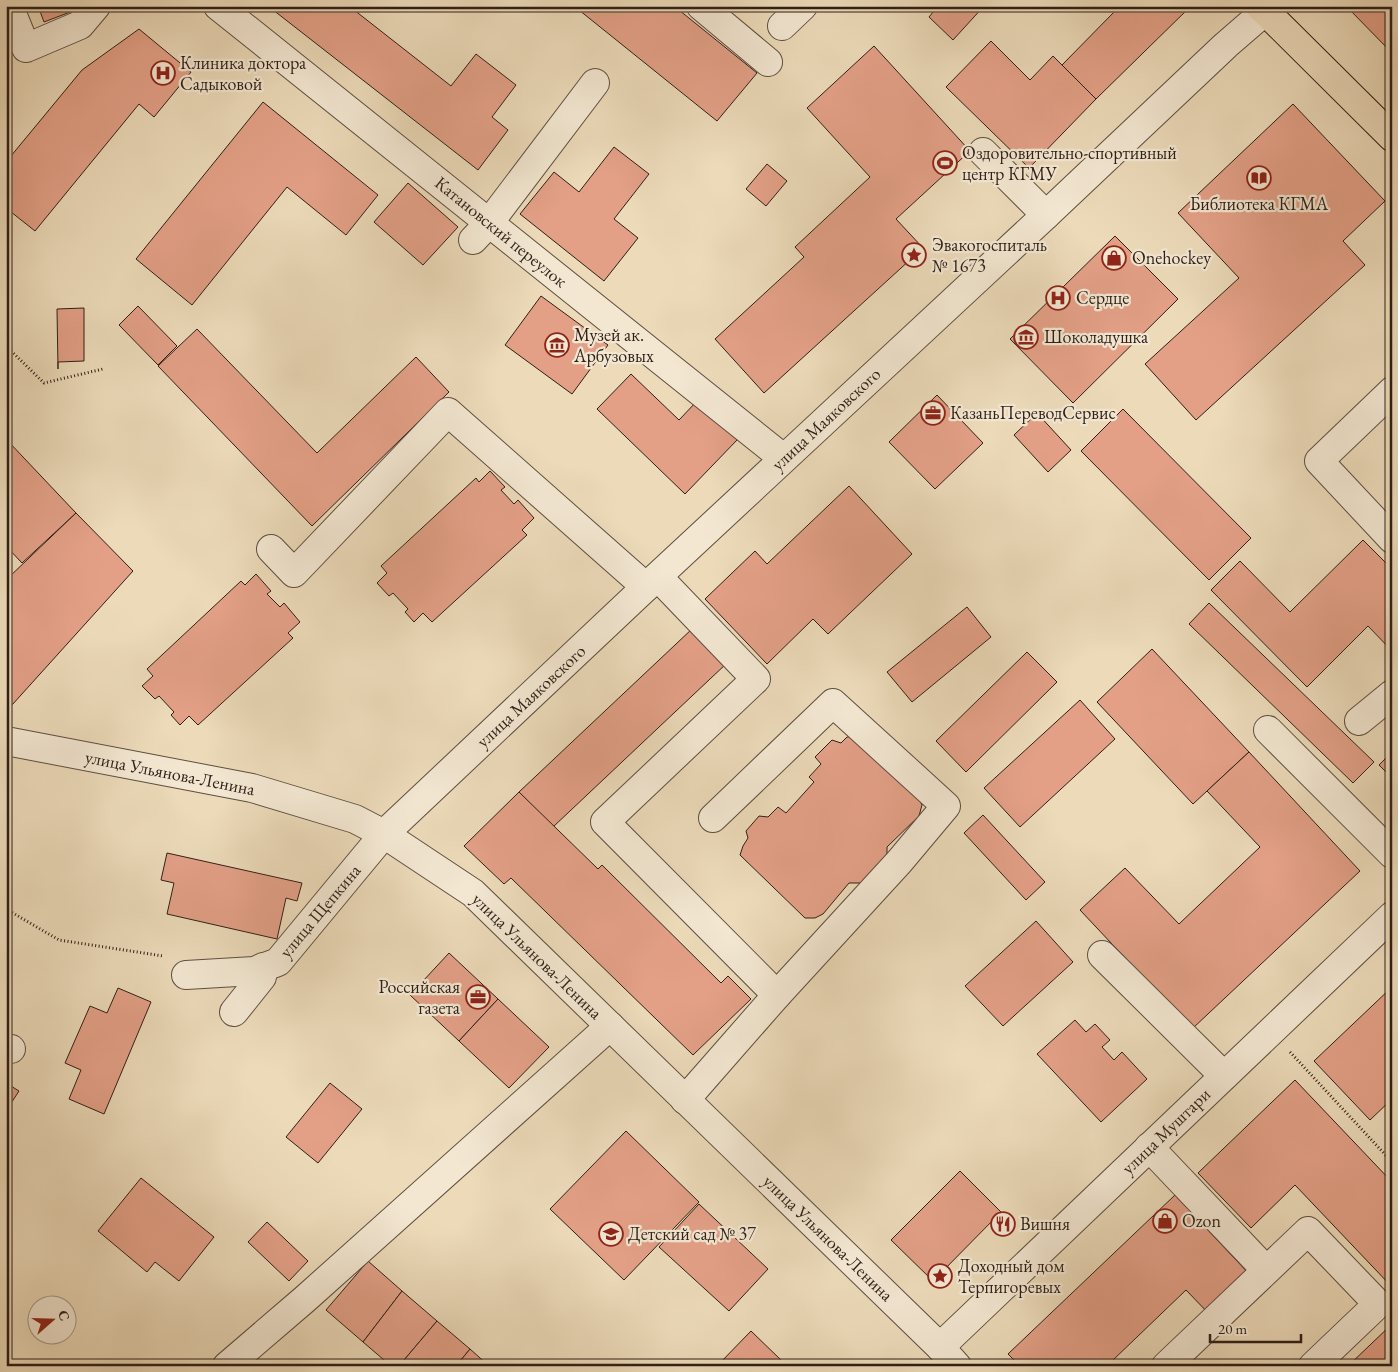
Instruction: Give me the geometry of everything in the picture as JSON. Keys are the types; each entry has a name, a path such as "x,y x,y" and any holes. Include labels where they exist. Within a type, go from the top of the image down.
{"main road":[{"path":"1266,8 1392,137"}],"street":[{"path":"9,6 26,48 80,25 96,6"},
{"name":"Катановский переулок","path":"218,6 481,231 783,458"},
{"path":"700,6 768,62"},
{"path":"782,26 803,6"},
{"name":"улица Маяковского","path":"384,834 783,458 1266,8"},
{"path":"481,231 595,83"},
{"path":"983,152 1046,215"},
{"path":"1392,391 1319,461 1392,539"},
{"path":"271,549 294,573 448,412 652,582 756,679 605,822 777,995"},
{"path":"1359,720 1392,694"},
{"path":"685,1100 777,995 899,862 946,806 833,703 713,818"},
{"path":"1268,730 1392,854"},
{"name":"улица Ульянова-Ленина","path":"6,741 252,788 354,819 384,834 473,893 948,1356"},
{"name":"улица Щепкина","path":"176,966 254,971 278,962 384,834"},
{"name":"улица Муштари","path":"948,1356 1149,1147 1392,916"},
{"path":"1102,955 1224,1076"},
{"path":"234,1012 262,978 263,967"},
{"path":"226,1366 313,1293 610,1026"},
{"path":"1149,1147 1266,1270"},
{"path":"1166,1366 1308,1231 1378,1304 1314,1366"}],"path":[{"path":"6,346 44,383 103,369"},
{"path":"6,909 59,940 176,966"},
{"path":"1271,1031 1392,1162"}],"building":[{"path":"38,6 86,6 44,22"},
{"path":"268,6 349,6 451,86 476,54 516,85 492,117 508,130 478,170"},
{"path":"574,6 674,6 757,73 717,121"},
{"path":"938,6 984,6 953,40 929,17"},
{"path":"1113,6 1191,6 1096,99 1062,65 1116,10"},
{"path":"1346,6 1392,6 1392,53"},
{"path":"139,29 191,72 154,117 139,104 35,231 6,208 6,162 82,70"},
{"path":"991,41 1030,80 1053,56 1096,99 1029,168 946,87"},
{"path":"874,46 970,151 896,219 923,248 764,393 715,339 804,257 795,247 870,177 807,108"},
{"path":"263,102 378,195 346,235 287,187 192,305 136,259"},
{"path":"1293,104 1385,201 1343,241 1365,265 1196,420 1145,364 1239,278 1178,213"},
{"path":"614,147 649,174 614,219 638,238 604,281 520,214 554,172 579,192"},
{"path":"767,164 787,181 766,206 746,189"},
{"path":"408,183 458,227 423,265 374,222"},
{"path":"1115,236 1178,299 1073,403 1010,339"},
{"name":"Музей ак. Арбузовых","path":"541,296 608,345 572,394 505,345"},
{"path":"138,306 177,346 158,365 119,325"},
{"path":"84,308 84,361 58,362 58,369 57,309"},
{"path":"197,329 317,453 416,357 449,392 312,526 158,366"},
{"path":"631,374 679,420 697,401 737,440 685,494 597,409"},
{"path":"937,395 983,443 935,489 889,442"},
{"path":"1123,409 1251,538 1209,580 1081,451"},
{"path":"1037,413 1071,450 1048,472 1014,435"},
{"path":"6,439 76,513 22,563 6,546"},
{"path":"490,471 505,487 501,490 514,504 518,500 534,518 522,530 527,535 432,622 423,613 414,622 405,612 408,609 393,593 389,596 377,583 387,573 381,566 476,478 479,482"},
{"path":"849,486 912,554 828,634 813,619 767,664 705,599 755,551 767,564"},
{"path":"76,513 133,571 12,705 6,683 6,580"},
{"path":"1363,540 1392,569 1392,651 1368,626 1307,687 1211,590 1240,561 1290,612"},
{"path":"256,574 271,591 267,594 280,607 284,603 300,622 288,633 293,638 198,725 189,716 180,725 171,715 174,712 159,696 155,699 142,686 153,676 147,669 241,581 245,585"},
{"path":"1209,603 1374,762 1353,783 1189,624"},
{"path":"967,607 991,637 912,702 887,672"},
{"path":"693,628 727,663 553,827 519,792"},
{"path":"1152,649 1249,752 1193,804 1097,702"},
{"path":"1027,652 1057,682 966,772 936,741"},
{"path":"6,683 12,705 6,704"},
{"path":"1080,700 1115,739 1020,827 984,788"},
{"path":"857,736 917,794 922,805 919,816 887,847 887,858 861,883 849,883 823,914 815,918 805,918 740,855 748,838 746,831 759,816 768,817 778,807 786,813 814,782 809,777 821,764 815,757 832,740 841,743 847,737"},
{"path":"1249,752 1360,871 1192,1029 1080,910 1125,868 1179,924 1260,847 1207,791"},
{"path":"1392,752 1392,778 1379,765"},
{"path":"519,792 598,869 602,865 721,983 728,976 751,999 693,1055 511,878 504,884 464,846"},
{"path":"983,815 1045,882 1026,900 964,833"},
{"path":"167,853 302,883 297,901 286,898 277,939 167,914 174,883 161,880"},
{"path":"1036,921 1073,962 1003,1026 965,986"},
{"path":"449,953 498,999 459,1041 410,995"},
{"path":"1392,987 1392,1099 1370,1120 1314,1061"},
{"path":"118,988 151,1002 104,1114 69,1099 81,1070 65,1063 90,1006 107,1013"},
{"path":"498,999 549,1047 509,1088 459,1041"},
{"path":"1075,1020 1086,1032 1095,1024 1110,1040 1102,1047 1114,1060 1122,1052 1147,1079 1101,1122 1037,1054"},
{"path":"1295,1080 1392,1182 1392,1287 1295,1185 1251,1228 1198,1173"},
{"path":"6,1083 19,1091 6,1111"},
{"path":"330,1083 362,1109 318,1163 286,1137"},
{"path":"626,1131 699,1202 624,1280 550,1209"},
{"path":"960,1171 1001,1212 933,1281 891,1240"},
{"path":"141,1178 214,1237 179,1281 155,1262 147,1272 98,1231"},
{"path":"1175,1195 1253,1278 1212,1317 1186,1290 1111,1362 1114,1366 1020,1366 1008,1354"},
{"path":"699,1204 768,1269 729,1311 659,1247"},
{"path":"267,1222 308,1261 289,1281 248,1242"},
{"path":"368,1261 402,1291 363,1342 326,1310"},
{"path":"402,1291 437,1321 399,1366 391,1366 363,1342"},
{"path":"437,1321 470,1349 456,1366 399,1366"},
{"path":"1392,1324 1392,1366 1348,1366"},
{"path":"751,1331 782,1361 778,1366 717,1366"},
{"path":"470,1349 489,1366 456,1366"}],"place":[{"name":"Клиника доктора Садыковой","path":"163,73"},
{"name":"Оздоровительно-спортивный центр КГМУ","path":"945,163"},
{"name":"Библиотека КГМА","path":"1259,178"},
{"name":"Эвакогоспиталь № 1673","path":"914,255"},
{"name":"Onehockey","path":"1114,258"},
{"name":"Сердце","path":"1058,298"},
{"name":"Шоколадушка","path":"1026,337"},
{"name":"Музей ак. Арбузовых","path":"557,345"},
{"name":"КазаньПереводСервис","path":"933,413"},
{"name":"Российская газета","path":"478,997"},
{"name":"Ozon","path":"1165,1221"},
{"name":"Вишня","path":"1003,1224"},
{"name":"Детский сад № 37","path":"611,1234"},
{"name":"Доходный дом Терпигоревых","path":"940,1276"}]}
